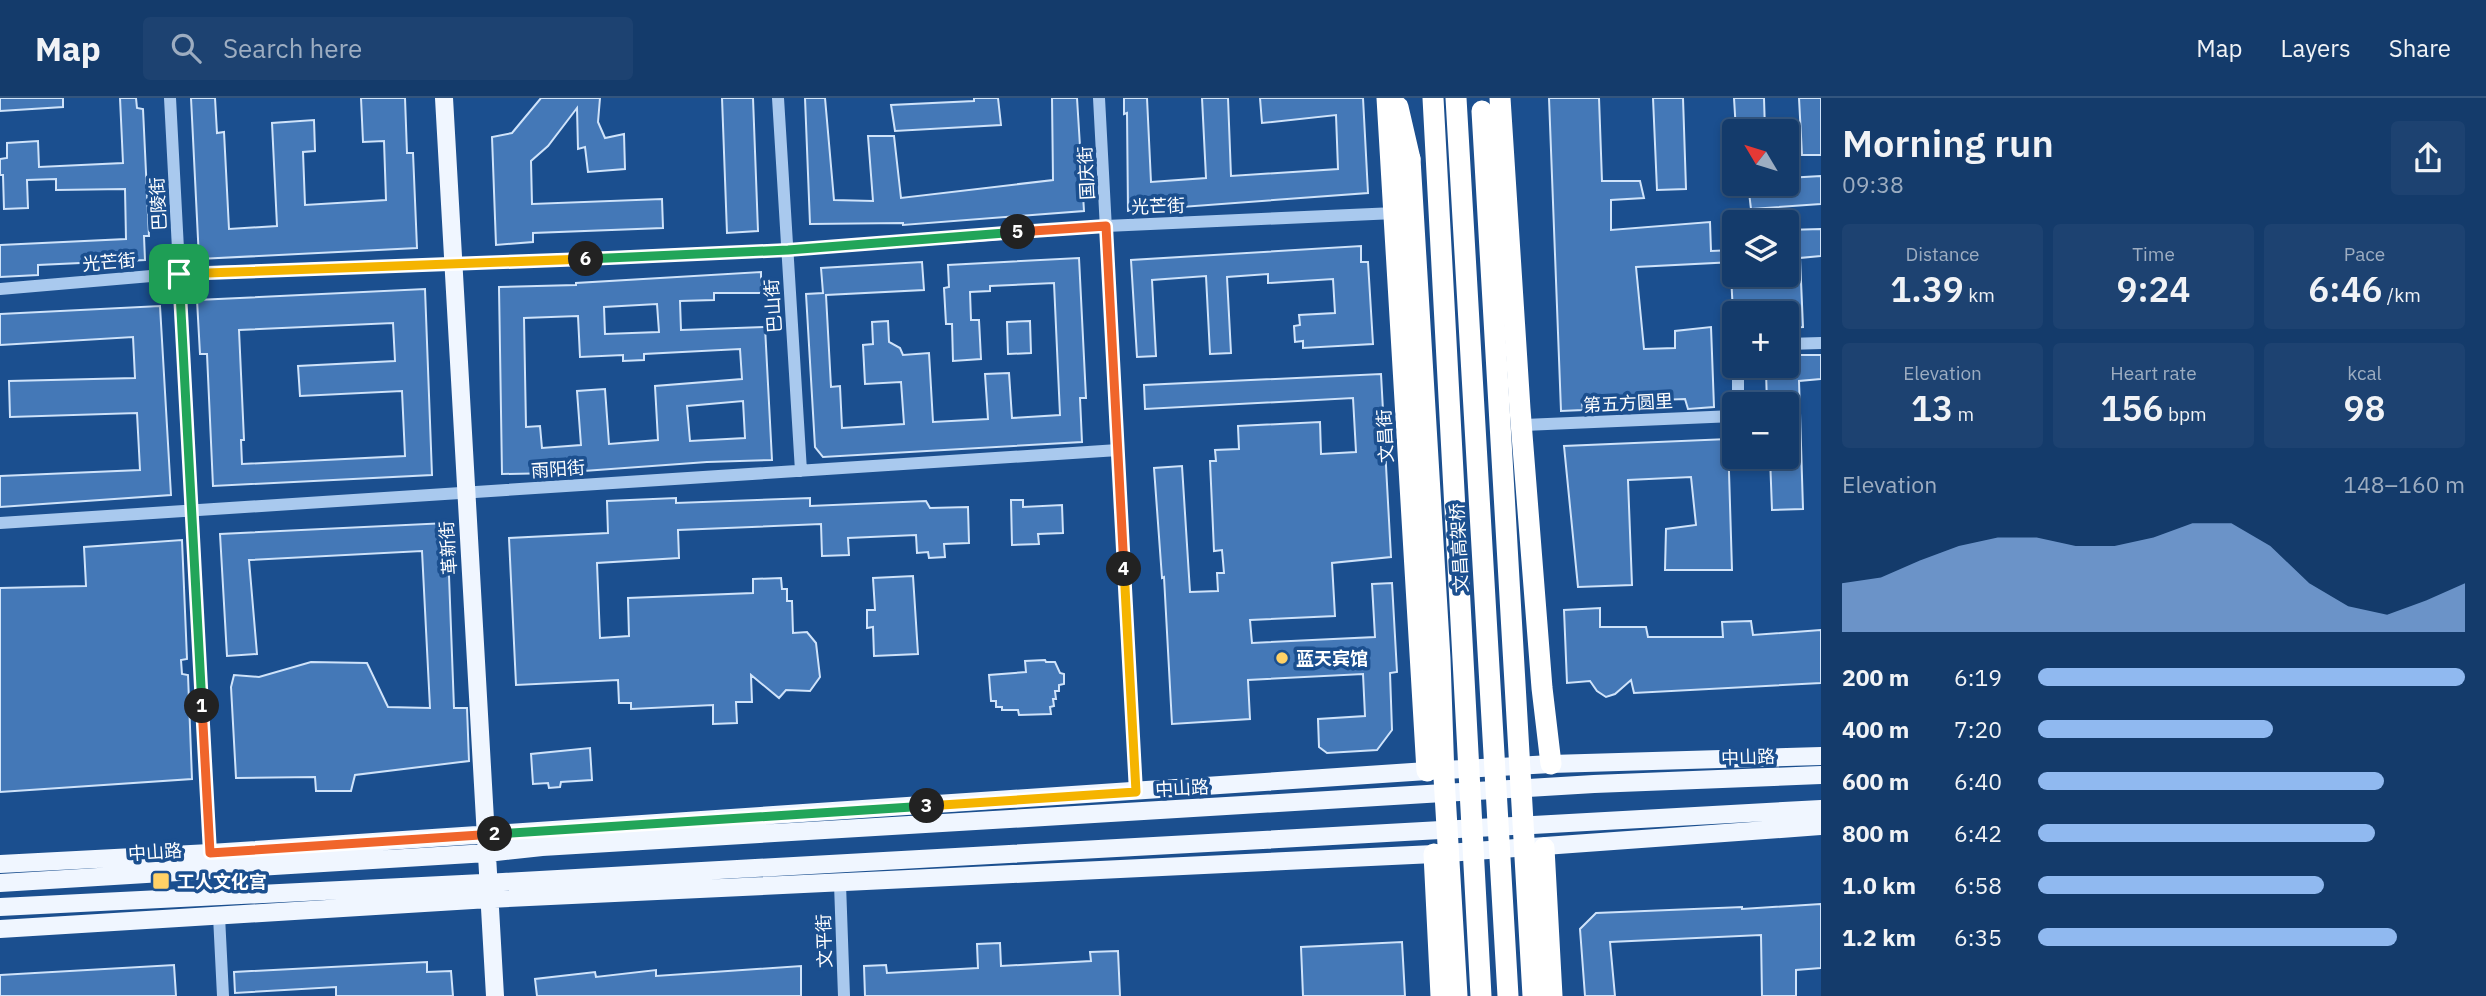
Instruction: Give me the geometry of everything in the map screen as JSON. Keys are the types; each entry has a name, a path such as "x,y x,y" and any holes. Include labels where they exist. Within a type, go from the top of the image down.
{"highway":[{"name":"文昌街","path":"1387,98 1436,774"},
{"path":"1396,98 1410,159 1440,659 1436,774 1457,996"},
{"name":"文昌高架桥","path":"1433,98 1481,996"},
{"name":"文昌高架桥","path":"1456,98 1508,996"},
{"path":"1500,98 1542,688 1551,764"},
{"path":"1482,104 1533,996"},
{"path":"1436,774 1465,701"},
{"path":"1504,926 1524,836"},
{"path":"1544,848 1552,996"},
{"path":"1434,854 1441,996"}],"main road":[{"name":"革新街","path":"444,98 495,996"},
{"path":"0,864 210,853 1436,774 1551,764 1821,757"},
{"name":"中山路","path":"0,883 1581,785 1821,775"},
{"path":"0,929 219,916 489,891 1821,809"},
{"path":"0,907 489,891 840,884 1544,848 1821,826"}],"street":[{"name":"巴陵街","path":"170,98 210,853"},
{"name":"巴山街","path":"778,98 801,471"},
{"name":"国庆街","path":"1099,98 1136,792"},
{"name":"光芒街","path":"0,289 179,274 788,250 1106,226 1395,214"},
{"path":"1799,344 1821,343"},
{"name":"第五方圆里","path":"1522,425 1722,417"},
{"name":"雨阳街","path":"0,523 1118,450"},
{"name":"文平街","path":"840,884 844,996"},
{"path":"219,916 223,996"}],"building":[{"path":"0,98 63,98 63,107 0,111"},
{"path":"120,98 136,98 137,108 143,109 149,236 144,236 145,260 38,265 38,275 0,277 0,245 126,239 125,189 56,190 56,179 27,180 28,208 4,209 3,175 0,175 0,159 7,158 7,143 38,141 39,167 123,163"},
{"path":"191,98 215,98 217,133 224,132 229,229 277,226 272,123 314,120 315,151 303,152 305,205 386,200 384,141 363,142 361,98 405,98 407,153 413,153 417,248 199,259"},
{"path":"541,98 600,98 598,122 605,138 624,134 625,169 588,172 585,147 578,149 577,108 548,146 531,161 532,204 662,199 663,228 533,233 533,242 496,245 492,137 512,133"},
{"path":"722,98 753,98 758,231 727,233"},
{"path":"805,98 825,98 834,200 873,201 868,136 894,136 901,198 1053,180 1052,98 1077,98 1084,211 903,225 810,224"},
{"path":"974,98 998,98 1001,125 895,131 891,105 974,101"},
{"path":"1124,98 1147,98 1151,182 1206,178 1202,98 1228,98 1231,176 1338,169 1336,115 1262,123 1260,98 1363,98 1368,193 1128,211 1127,113 1124,114"},
{"path":"1549,98 1599,98 1602,181 1640,181 1644,198 1611,200 1611,230 1710,222 1711,251 1722,251 1722,263 1636,267 1644,349 1675,348 1675,331 1711,327 1714,407 1688,409 1685,399 1582,403 1583,410 1561,411"},
{"path":"1653,98 1683,98 1686,189 1657,190"},
{"path":"1734,98 1764,98 1765,119 1735,119"},
{"path":"1799,98 1821,98 1821,155 1802,155"},
{"path":"1821,176 1821,204 1751,209 1749,196 1799,196 1799,177"},
{"path":"1821,229 1821,256 1800,258 1803,327 1799,327 1799,301 1732,301 1732,287 1799,287 1799,230"},
{"path":"1361,246 1361,262 1368,262 1373,344 1303,348 1303,341 1295,342 1294,326 1300,325 1299,315 1335,313 1333,279 1268,283 1268,274 1227,277 1231,353 1210,354 1206,276 1152,280 1156,356 1137,357 1131,260"},
{"path":"1079,258 1086,398 1080,398 1082,442 823,457 815,447 806,294 823,293 821,268 922,262 924,290 826,295 831,387 840,386 842,428 904,424 901,382 865,384 863,345 873,344 872,322 888,321 889,342 900,348 903,355 929,353 933,422 988,419 985,374 1009,373 1012,418 1060,415 1054,283 990,286 990,291 970,292 971,320 979,320 981,359 953,361 952,324 946,324 944,288 949,287 948,265"},
{"path":"761,272 761,293 714,293 714,300 680,301 681,330 765,327 772,460 502,474 499,287","holes":["657,304 659,332 605,334 604,307","578,316 580,357 623,355 623,361 644,360 644,354 740,349 742,379 655,386 658,440 609,444 605,389 577,391 581,445 542,448 540,426 526,427 524,318","743,401 745,438 690,441 687,406"]},
{"path":"425,289 432,475 213,486 207,354 200,354 197,300","holes":["393,323 395,361 298,366 300,396 402,391 405,456 242,464 241,440 244,440 239,330"]},
{"path":"160,306 171,495 0,507 0,476 140,470 137,413 10,417 9,381 135,378 133,337 0,345 0,314"},
{"path":"1030,321 1031,353 1008,354 1007,322"},
{"path":"1799,355 1821,355 1821,379 1799,381 1803,509 1772,510 1770,469 1799,469 1799,392 1767,392 1766,378 1799,378"},
{"path":"1381,374 1391,557 1332,563 1335,616 1250,620 1252,643 1375,637 1372,584 1392,583 1397,672 1390,673 1392,730 1377,750 1327,753 1319,747 1318,719 1365,716 1363,674 1248,680 1250,719 1172,724 1164,577 1162,578 1154,468 1182,466 1190,592 1218,591 1217,573 1224,573 1222,550 1214,551 1210,461 1216,461 1215,450 1239,449 1238,426 1320,422 1321,454 1356,452 1353,398 1145,409 1144,385"},
{"path":"1722,439 1722,469 1729,469 1732,570 1665,570 1666,529 1696,525 1691,477 1628,480 1632,585 1578,587 1564,446"},
{"path":"676,498 676,503 810,498 810,506 926,501 930,508 968,507 969,543 944,544 945,557 929,558 928,552 917,553 916,535 848,538 849,555 822,556 821,524 678,530 679,558 597,563 600,638 629,636 628,598 753,593 753,579 781,578 782,589 787,589 787,601 792,601 793,633 807,632 816,643 820,677 810,691 786,690 779,698 751,675 752,702 736,702 737,723 713,724 713,705 631,709 631,703 619,703 618,680 516,685 509,538 608,533 607,501"},
{"path":"1011,500 1023,500 1023,507 1062,505 1063,533 1038,534 1039,544 1012,545"},
{"path":"447,523 454,708 467,708 469,761 355,775 351,791 316,791 315,777 236,778 231,687 234,675 259,677 311,662 367,663 388,707 430,708 422,551 249,560 257,654 227,656 220,534"},
{"path":"182,540 187,659 181,660 182,674 188,675 192,779 0,792 0,588 86,586 84,547"},
{"path":"913,576 918,654 874,656 873,627 867,628 867,610 875,610 873,578"},
{"path":"1600,608 1600,627 1646,627 1648,637 1723,637 1722,622 1751,621 1753,635 1821,630 1821,683 1634,693 1631,680 1615,694 1606,697 1597,691 1590,681 1567,683 1564,610"},
{"path":"1025,661 1055,662 1060,673 1064,674 1064,684 1059,685 1059,691 1055,691 1056,699 1053,699 1054,706 1050,707 1051,714 1019,715 1018,710 1002,710 1002,707 996,707 996,701 991,701 989,675 1026,672"},
{"path":"590,748 592,780 561,782 560,787 549,788 548,783 533,784 531,754"},
{"path":"1821,904 1821,968 1796,970 1796,996 1762,996 1761,935 1610,942 1615,996 1585,996 1580,929 1596,913"},
{"path":"1402,942 1405,996 1303,996 1301,947"},
{"path":"1000,943 1001,966 1091,961 1090,952 1118,951 1120,996 865,996 864,966 886,965 887,973 978,968 977,944"},
{"path":"427,962 427,972 451,971 453,996 336,996 336,987 235,993 234,972"},
{"path":"174,965 176,996 0,996 0,975"},
{"path":"801,966 801,996 537,996 535,979 595,972 596,977 656,970 656,976"}],"place":[{"name":"蓝天宾馆","path":"1282,658"},
{"name":"工人文化宫","path":"161,881"}],"route":[{"path":"1106,226 1136,792 210,853 179,274 788,250 1106,226"}]}
